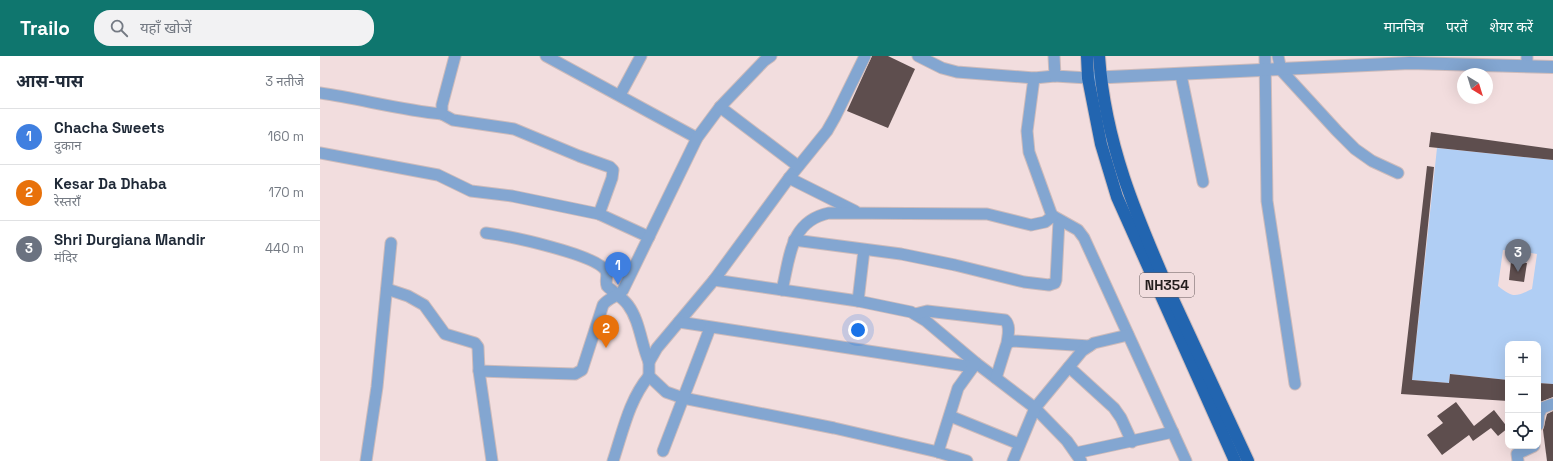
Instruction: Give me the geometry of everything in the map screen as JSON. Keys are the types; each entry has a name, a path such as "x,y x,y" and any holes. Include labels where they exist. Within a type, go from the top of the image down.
{"highway":[{"name":"NH354","path":"1087,56 1088,78 1101,144 1116,197 1235,461"},
{"name":"NH354","path":"1099,56 1101,78 1115,152 1128,193 1194,347 1248,461"}],"street":[{"path":"442,114 442,106 455,56"},
{"path":"546,56 697,138"},
{"path":"620,95 642,56"},
{"path":"649,362 657,348 714,280 835,117 865,56"},
{"path":"918,56 942,68 957,72 1034,78 1055,76 1101,78 1181,75 1464,60 1527,61 1553,67"},
{"path":"941,56 942,68"},
{"path":"1054,56 1055,76"},
{"path":"1265,56 1267,201 1295,384"},
{"path":"1278,56 1281,70 1355,150 1372,161 1398,173"},
{"path":"479,371 580,373 603,305 610,297 619,294 649,237 697,138 720,107 764,58"},
{"path":"1181,75 1203,182"},
{"path":"1034,78 1027,131 1028,142 1048,206 1056,218 1078,230 1084,238 1186,461"},
{"path":"320,93 359,98 411,111 442,114 453,120 514,129 610,166 613,170 612,178 599,214"},
{"path":"720,107 798,166"},
{"path":"320,153 438,175 471,191 512,196 599,214 649,237"},
{"path":"789,178 859,213"},
{"path":"782,290 794,240 807,222 818,215 829,213 987,214 1031,225 1056,218"},
{"path":"794,240 916,257 1024,282 1049,285 1053,284 1056,280 1056,218"},
{"path":"486,233 515,237 583,257 607,272 607,286 619,294 633,313 644,351 649,362 649,376 641,386 631,404 613,461"},
{"path":"366,461 377,388 391,243"},
{"path":"858,301 864,250"},
{"path":"714,280 858,301 915,314 927,311 1005,320 1009,329 1007,343 996,378"},
{"path":"387,289 408,296 424,305 444,334 475,343 478,347 479,371 492,461"},
{"path":"915,314 975,365 996,378 1035,408 1067,441 1079,457 1173,432"},
{"path":"680,322 710,328 975,365"},
{"path":"663,451 710,328"},
{"path":"1007,343 1014,340 1089,346 1128,335"},
{"path":"1013,461 1035,408 1069,367 1089,346"},
{"path":"938,452 958,388 975,365"},
{"path":"1069,367 1114,408 1121,418 1132,442"},
{"path":"649,376 666,392 683,398 834,428 938,452 961,460"},
{"path":"1540,413 1542,408 1553,404"},
{"path":"950,416 1019,444"},
{"path":"1518,461 1517,454 1528,449"}],"water":[{"path":"1437,148 1553,160 1553,384 1541,383 1541,341 1505,341 1505,380 1450,374 1449,383 1412,380","holes":["1514,241 1526,243 1525,252 1537,254 1532,289 1518,295 1507,293 1498,286 1503,250 1512,251"]}],"building":[{"path":"872,56 888,56 915,69 888,128 847,111"},
{"path":"1431,132 1553,149 1553,160 1429,147"},
{"path":"1427,166 1434,167 1412,380 1449,383 1450,374 1505,380 1505,401 1401,394"},
{"path":"1511,261 1527,263 1524,282 1509,280"},
{"path":"1541,383 1553,384 1553,397 1541,402"},
{"path":"1456,402 1474,426 1494,410 1505,424 1505,430 1498,436 1491,428 1473,441 1469,435 1442,455 1427,435 1443,423 1437,416"},
{"path":"1553,411 1553,461 1547,461 1543,430 1547,414"}],"place":[{"name":"Shri Durgiana Mandir","path":"1518,272"},
{"name":"Chacha Sweets","path":"618,285"},
{"name":"Kesar Da Dhaba","path":"606,348"}]}
